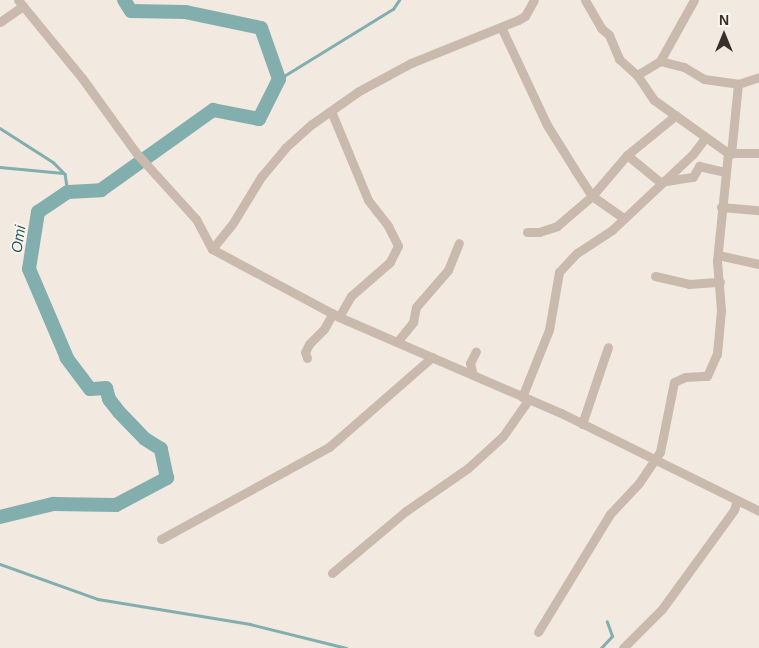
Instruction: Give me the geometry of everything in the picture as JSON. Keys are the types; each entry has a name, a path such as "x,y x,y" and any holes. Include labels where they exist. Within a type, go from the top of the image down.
{"street":[{"path":"212,248 233,223 260,176 285,148 331,112 359,91 411,63 502,29 526,16 534,0"},
{"path":"585,0 601,28 609,35 619,59 637,75 654,100 729,154 759,154"},
{"path":"637,75 660,61 694,0"},
{"path":"0,22 20,3 82,78 137,154 196,219 212,248 336,315 526,398 759,510"},
{"path":"502,29 547,125 592,196 624,218"},
{"path":"660,61 684,67 704,79 738,84 759,77"},
{"path":"538,632 610,514 639,483 652,460 660,452 674,382 685,377 707,376 717,354 720,282 718,255 721,208 724,172 729,154 738,84"},
{"path":"307,358 304,352 309,344 351,296 390,262 398,246 388,226 368,200 331,112"},
{"path":"527,232 539,232 557,226 592,196 627,155 676,115"},
{"path":"332,573 406,511 468,468 503,436 526,398 549,330 559,272 577,253 612,230 660,182 693,154 705,138"},
{"path":"627,155 660,182 692,176 699,166 724,172"},
{"path":"721,208 759,210"},
{"path":"397,342 413,322 416,307 448,270 459,243"},
{"path":"718,255 759,264"},
{"path":"655,276 689,284 720,282"},
{"path":"582,424 608,347"},
{"path":"473,375 470,363 476,351"},
{"path":"161,539 329,447 432,357"},
{"path":"622,648 662,609 734,510 737,500"}],"waterway":[{"name":"Omi","path":"0,517 53,504 116,505 167,478 161,449 145,439 119,412 109,399 106,388 90,389 67,358 29,269 38,212 68,192 101,190 213,110 259,119 279,79 261,28 185,12 131,11 124,0"},
{"path":"279,79 393,9 399,0"},
{"path":"0,128 53,162 65,174 68,192"},
{"path":"0,167 63,173"},
{"path":"0,564 98,599 250,624 346,648"},
{"path":"601,648 612,636 607,622"}]}
